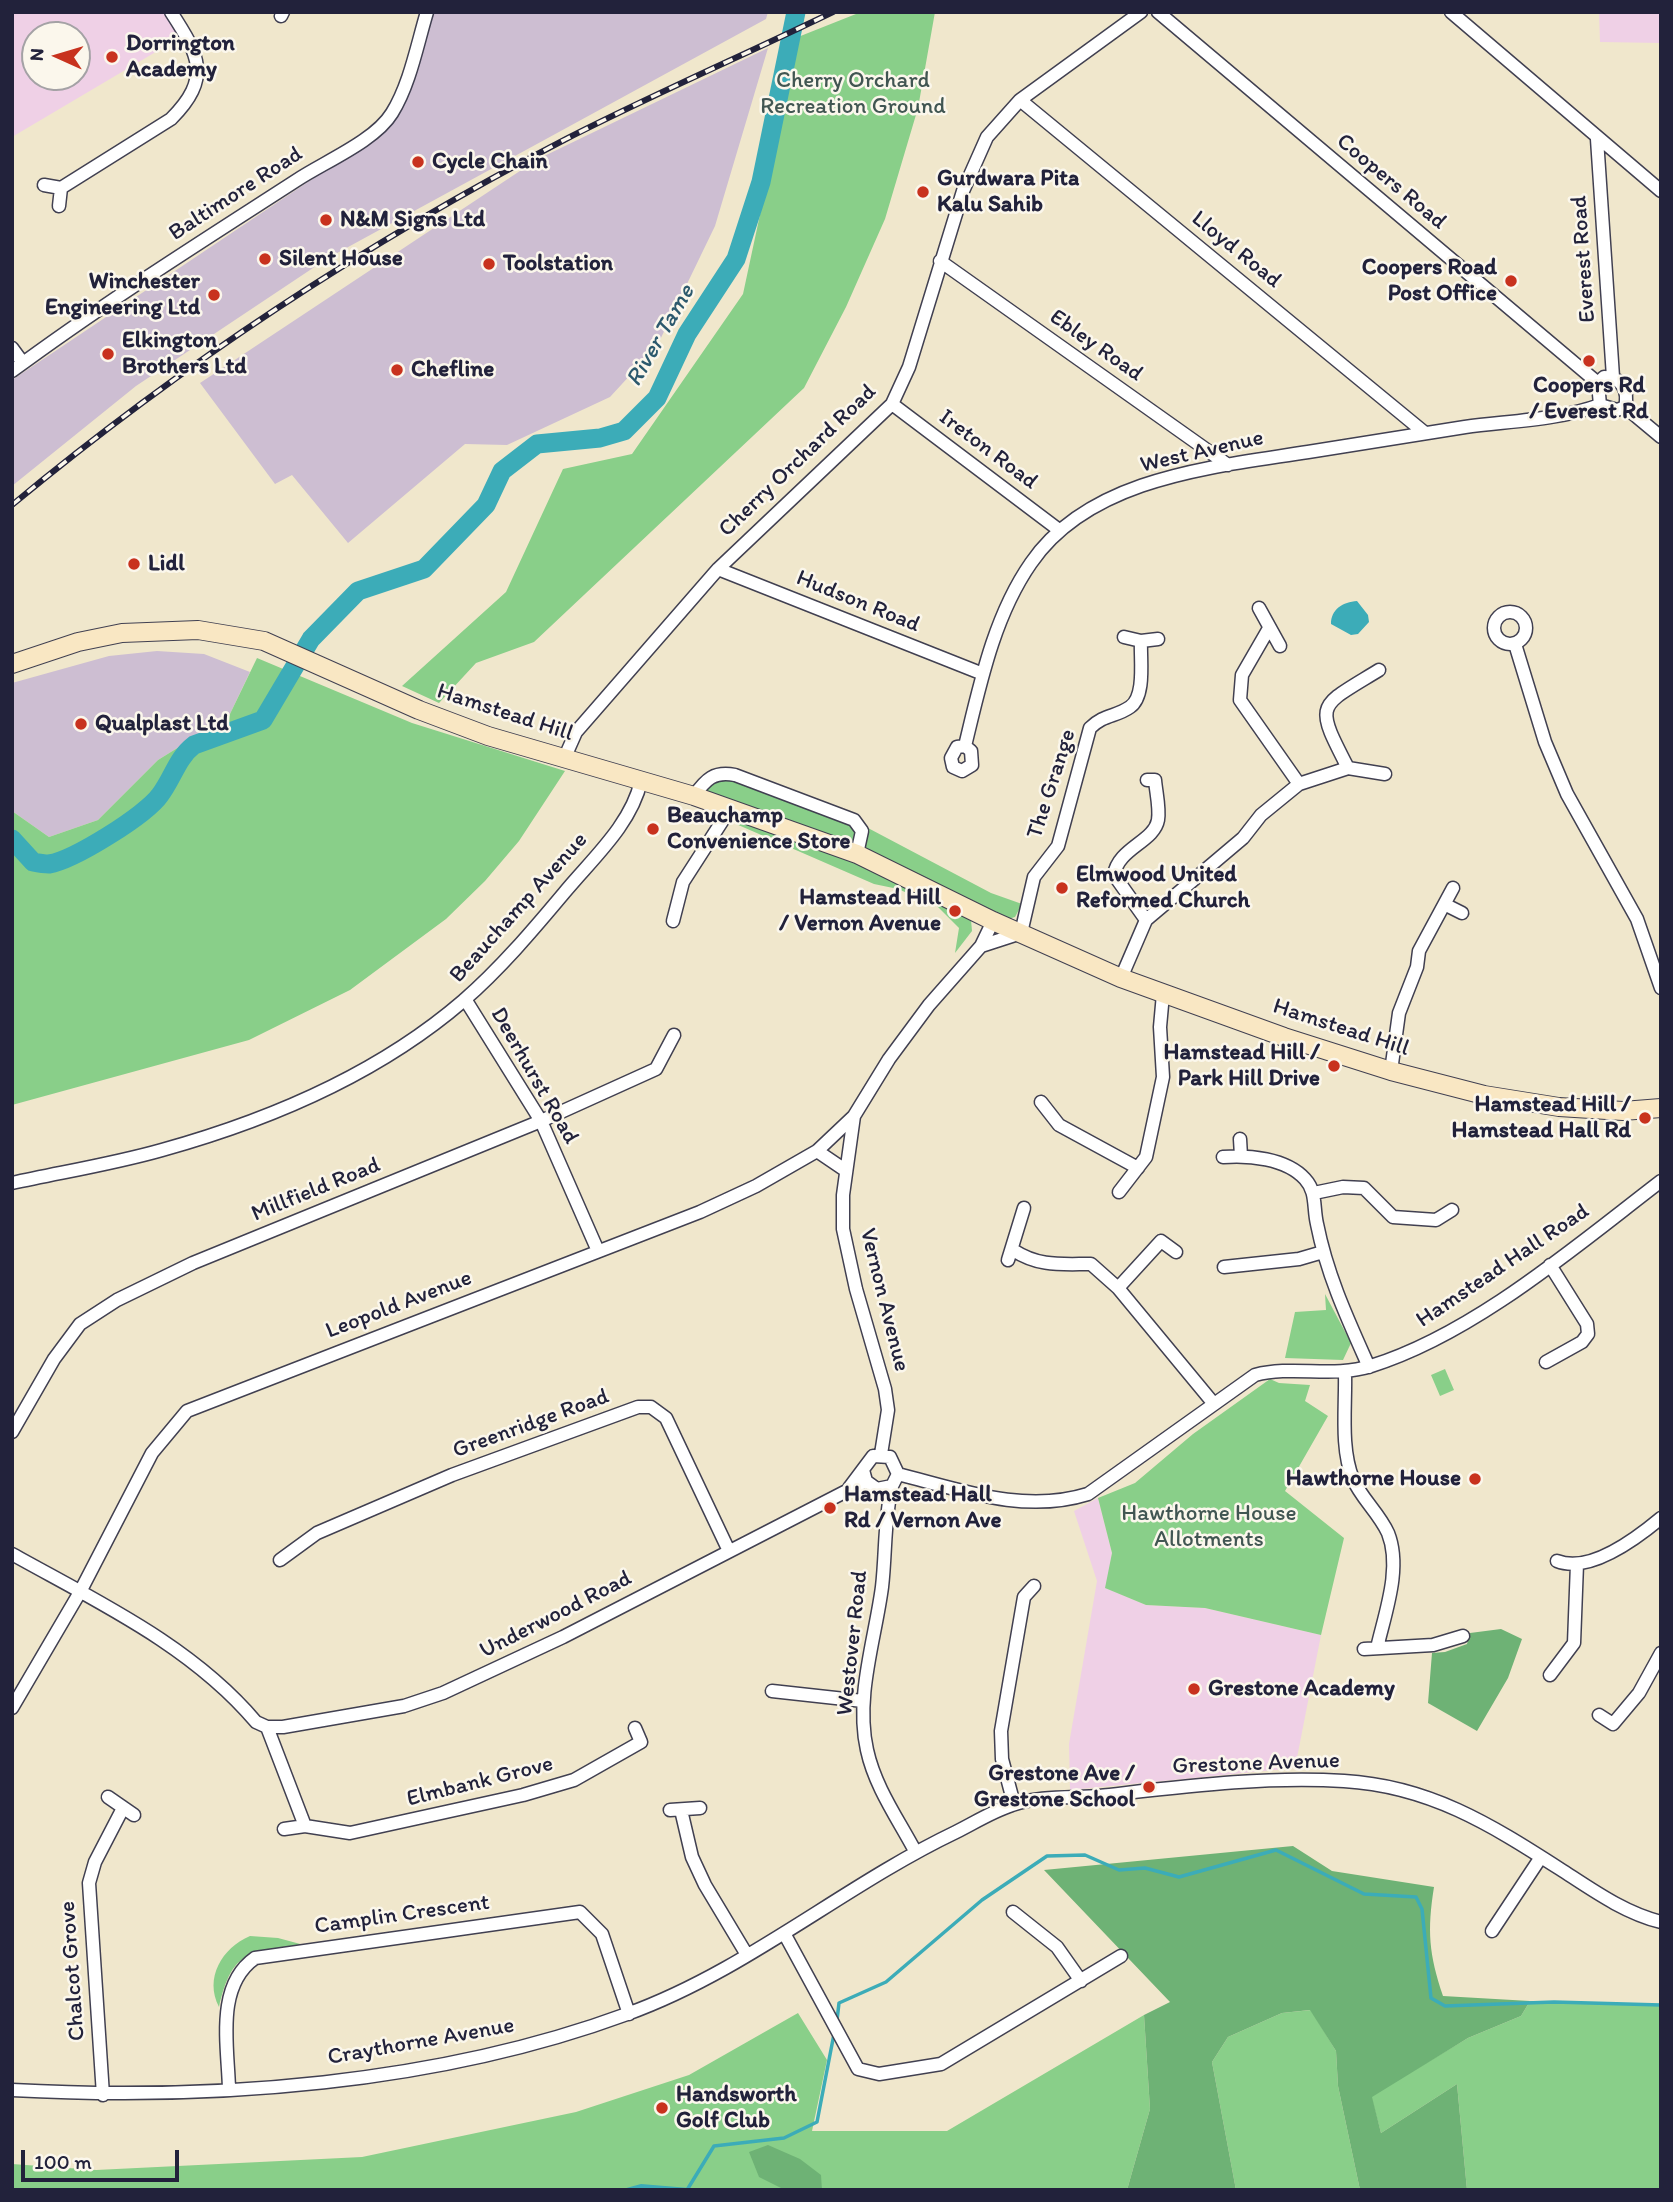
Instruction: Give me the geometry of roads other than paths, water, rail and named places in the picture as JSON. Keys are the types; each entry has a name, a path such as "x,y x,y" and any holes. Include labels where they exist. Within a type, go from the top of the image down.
{"main road":[{"name":"Hamstead Hill","path":"12,664 78,642 160,629 227,633 284,648 419,710 564,759 694,796 857,853 993,921 1121,978 1391,1071 1485,1096 1559,1107 1623,1111 1661,1108"}],"street":[{"path":"44,185 61,188 171,119 186,104 196,81 198,59 170,12"},
{"name":"Baltimore Road","path":"18,367 172,261 331,158 373,134 392,114 407,78 428,12"},
{"name":"Cherry Orchard Road","path":"564,759 576,732 718,569 892,404 909,367 962,191 987,137 1020,100 1141,12"},
{"name":"Coopers Road","path":"1158,12 1598,383"},
{"path":"1451,12 1661,191"},
{"name":"Lloyd Road","path":"1020,100 1425,433"},
{"name":"Everest Road","path":"1597,139 1613,377"},
{"path":"59,206 61,188"},
{"name":"Ebley Road","path":"940,261 1228,465"},
{"path":"12,348 18,367"},
{"path":"1604,377 1613,377 1626,390 1625,407 1617,410 1600,405 1598,383 1604,377"},
{"name":"Ireton Road","path":"892,404 1059,530"},
{"name":"West Avenue","path":"965,746 983,674 1006,608 1031,562 1059,530 1093,507 1146,485 1228,465 1600,405"},
{"path":"1625,407 1661,436"},
{"name":"Hudson Road","path":"718,569 983,674"},
{"path":"1259,608 1268,629 1280,646"},
{"path":"1268,629 1242,675 1240,700 1299,784"},
{"path":"1124,637 1141,641 1158,639"},
{"name":"The Grange","path":"1021,933 1034,877 1058,846 1090,728 1101,717 1130,707 1139,695 1141,641"},
{"path":"1514,644 1545,742 1567,794 1637,919 1661,988"},
{"path":"1348,768 1325,724 1326,708 1334,698 1378,670"},
{"path":"1121,978 1146,920 1243,838 1261,815 1299,784 1348,768 1385,774"},
{"path":"694,796 711,776 722,773 735,775 854,820 862,831 857,853"},
{"path":"1146,920 1114,875 1115,864 1155,828 1159,817 1155,780 1147,780"},
{"name":"Beauchamp Avenue","path":"12,1183 162,1151 287,1109 350,1077 404,1044 465,999 538,925 622,824 636,800 640,781"},
{"path":"673,921 683,882 730,809"},
{"path":"1391,1071 1399,1013 1418,967 1419,951 1453,888"},
{"path":"1446,905 1462,913"},
{"name":"Vernon Avenue","path":"881,1454 888,1410 843,1229 845,1170 854,1116 889,1059 929,1005 981,946 993,921"},
{"path":"981,946 1021,933"},
{"path":"1119,1192 1146,1157 1163,1077 1160,1027 1163,994"},
{"name":"Deerhurst Road","path":"465,999 541,1121 598,1251"},
{"name":"Millfield Road","path":"12,1432 54,1359 80,1324 117,1300 192,1263 541,1121 656,1069 674,1035"},
{"path":"1041,1102 1059,1125 1138,1168"},
{"name":"Leopold Avenue","path":"12,1708 80,1591 152,1453 187,1411 700,1212 755,1186 817,1151 854,1116"},
{"path":"1240,1139 1241,1156"},
{"path":"817,1151 845,1170"},
{"path":"1223,1157 1241,1156 1290,1167 1304,1178 1314,1193 1323,1252 1334,1287 1369,1367"},
{"name":"Hamstead Hall Road","path":"895,1480 1026,1504 1070,1500 1088,1494 1255,1375 1271,1371 1345,1372 1369,1367 1451,1331 1550,1265 1661,1181"},
{"path":"1314,1193 1343,1187 1364,1188 1393,1217 1436,1220 1452,1210"},
{"path":"1024,1208 1010,1255 1055,1266 1091,1264 1118,1288 1214,1404"},
{"path":"1118,1288 1161,1241 1176,1252"},
{"path":"1232,1269 1299,1259 1323,1252"},
{"path":"1546,1362 1583,1342 1588,1334 1587,1324 1550,1265"},
{"path":"1345,1372 1346,1432 1353,1479 1378,1515 1392,1551 1389,1597 1371,1648 1433,1646 1463,1636"},
{"name":"Greenridge Road","path":"280,1559 317,1533 452,1475 638,1407 651,1407 666,1418 729,1551"},
{"path":"867,1479 883,1490 895,1480 895,1461 881,1454 868,1460 867,1479 886,1512"},
{"name":"Underwood Road","path":"267,1727 308,1725 404,1706 443,1693 563,1637 867,1479"},
{"name":"Westover Road","path":"895,1480 886,1512 882,1583 863,1701 867,1750 875,1777 915,1852"},
{"path":"1557,1561 1577,1564 1625,1547 1661,1518"},
{"path":"12,1554 80,1591 206,1670 256,1722 267,1727 306,1826"},
{"path":"1550,1675 1574,1643 1577,1564"},
{"path":"1014,1804 1003,1759 1001,1731 1024,1597 1034,1587"},
{"path":"1600,1715 1613,1724 1639,1693 1661,1653"},
{"path":"772,1691 863,1701"},
{"name":"Elmbank Grove","path":"284,1829 306,1826 350,1833 523,1795 574,1780 641,1742 635,1727"},
{"name":"Grestone Avenue","path":"915,1852 1014,1804 1220,1783 1346,1781 1394,1787 1442,1801 1610,1900 1661,1922"},
{"name":"Chalcot Grove","path":"103,2095 89,1883 95,1862 128,1812 108,1797"},
{"path":"700,1808 675,1810 705,1885 747,1955"},
{"name":"Craythorne Avenue","path":"12,2090 103,2095 229,2089 309,2082 477,2058 629,2014 698,1984 915,1852"},
{"path":"1492,1931 1541,1857"},
{"path":"1014,1911 1057,1947 1081,1981"},
{"name":"Camplin Crescent","path":"229,2089 230,1989 242,1967 255,1958 580,1912 603,1934 629,2014"},
{"path":"783,1933 858,2069 879,2074 941,2064 1121,1956"}],"water":[{"path":"1357,601 1368,615 1369,622 1358,634 1351,635 1331,624 1333,614 1339,607"},
{"path":"641,2184 689,2188 689,2190 619,2190"}],"waterway":[{"name":"River Tame","path":"12,839 33,862 49,864 91,846 125,825 160,795 183,756 194,745 263,720 311,639 358,591 424,569 486,505 502,471 537,444 600,438 624,431 657,398 687,334 736,259 761,182 796,12"},
{"path":"837,2020 839,2003 886,1982 982,1900 1047,1856 1085,1855 1119,1870 1145,1868 1179,1877 1276,1850 1364,1894 1416,1897 1422,1909 1431,1998 1445,2006 1554,2002 1661,2005"},
{"path":"687,2190 714,2146 784,2138 817,2122 834,2034"}],"railway":[{"path":"12,505 143,402 210,354 279,307 420,219 566,139 833,12"}],"place":[{"name":"Dorrington Academy","path":"112,57"},
{"name":"Cycle Chain","path":"418,162"},
{"name":"Gurdwara Pita Kalu Sahib","path":"923,192"},
{"name":"N&M Signs Ltd","path":"326,220"},
{"name":"Silent House","path":"265,259"},
{"name":"Toolstation","path":"489,264"},
{"name":"Coopers Road Post Office","path":"1511,281"},
{"name":"Winchester Engineering Ltd","path":"214,295"},
{"name":"Elkington Brothers Ltd","path":"108,354"},
{"name":"Coopers Rd / Everest Rd","path":"1589,361"},
{"name":"Chefline","path":"397,370"},
{"name":"Lidl","path":"134,564"},
{"name":"Qualplast Ltd","path":"81,724"},
{"name":"Beauchamp Convenience Store","path":"653,829"},
{"name":"Elmwood United Reformed Church","path":"1062,888"},
{"name":"Hamstead Hill / Vernon Avenue","path":"955,911"},
{"name":"Hamstead Hill / Park Hill Drive","path":"1334,1066"},
{"name":"Hamstead Hill / Hamstead Hall Rd","path":"1645,1118"},
{"name":"Hawthorne House","path":"1475,1479"},
{"name":"Hamstead Hall Rd / Vernon Ave","path":"830,1508"},
{"name":"Grestone Academy","path":"1194,1689"},
{"name":"Grestone Ave / Grestone School","path":"1149,1787"},
{"name":"Handsworth Golf Club","path":"662,2108"}],"park label":[{"name":"Cherry Orchard Recreation Ground","path":"853,94"},
{"name":"Hawthorne House Allotments","path":"1209,1527"}]}
